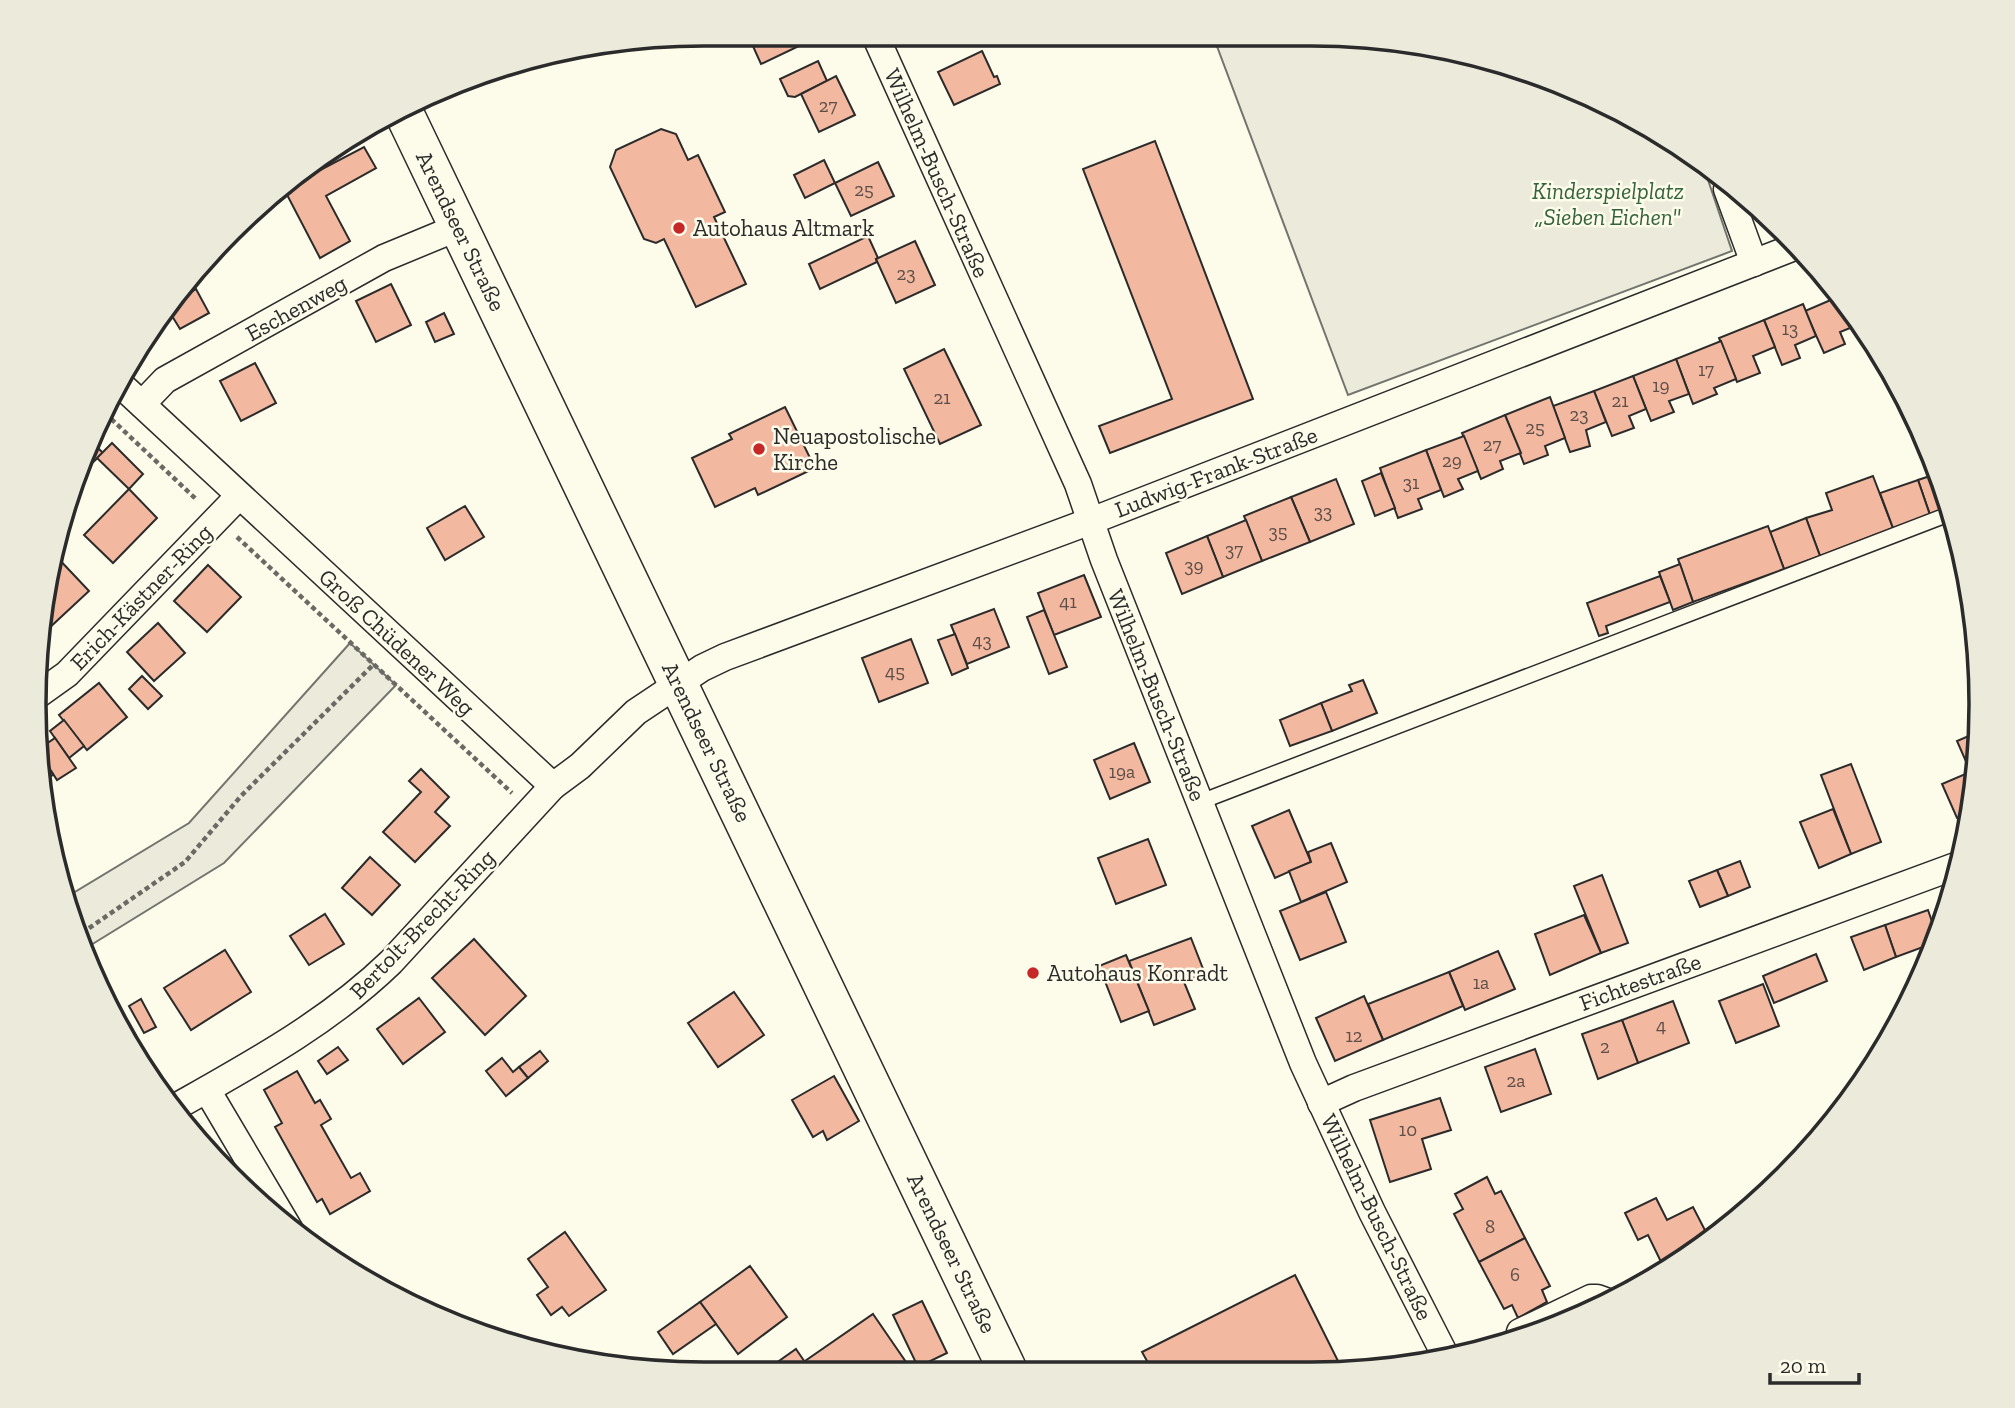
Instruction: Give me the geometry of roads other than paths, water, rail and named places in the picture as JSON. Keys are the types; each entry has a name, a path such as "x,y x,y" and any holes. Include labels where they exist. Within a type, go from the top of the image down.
{"main road":[{"name":"Arendseer Straße","path":"406,117 1004,1362"}],"street":[{"name":"Wilhelm-Busch-Straße","path":"880,46 1078,484 1104,560 1289,1029 1372,1212 1442,1349"},
{"path":"1729,196 1754,263"},
{"name":"Eschenweg","path":"142,404 165,380 384,258 459,227"},
{"name":"Ludwig-Frank-Straße","path":"679,683 702,668 742,650 1091,521 1788,250"},
{"name":"Groß Chüdener Weg","path":"126,390 553,786"},
{"name":"Erich-Kästner-Ring","path":"46,689 67,674 239,496"},
{"path":"553,786 580,766 636,712 679,683"},
{"name":"Bertolt-Brecht-Ring","path":"182,1105 329,1015 368,985 553,786"},
{"name":"Fichtestraße","path":"1321,1103 1354,1088 1948,869"},
{"path":"206,1090 272,1201"},
{"path":"1556,1315 1595,1298"}],"lane":[{"path":"1200,802 1942,517"}],"place":[{"name":"Autohaus Altmark","path":"679,228"},
{"name":"Neuapostolische Kirche","path":"759,449"},
{"name":"Autohaus Konradt","path":"1033,973"}],"park label":[{"name":"Kinderspielplatz „Sieben Eichen\"","path":"1608,204"}]}
